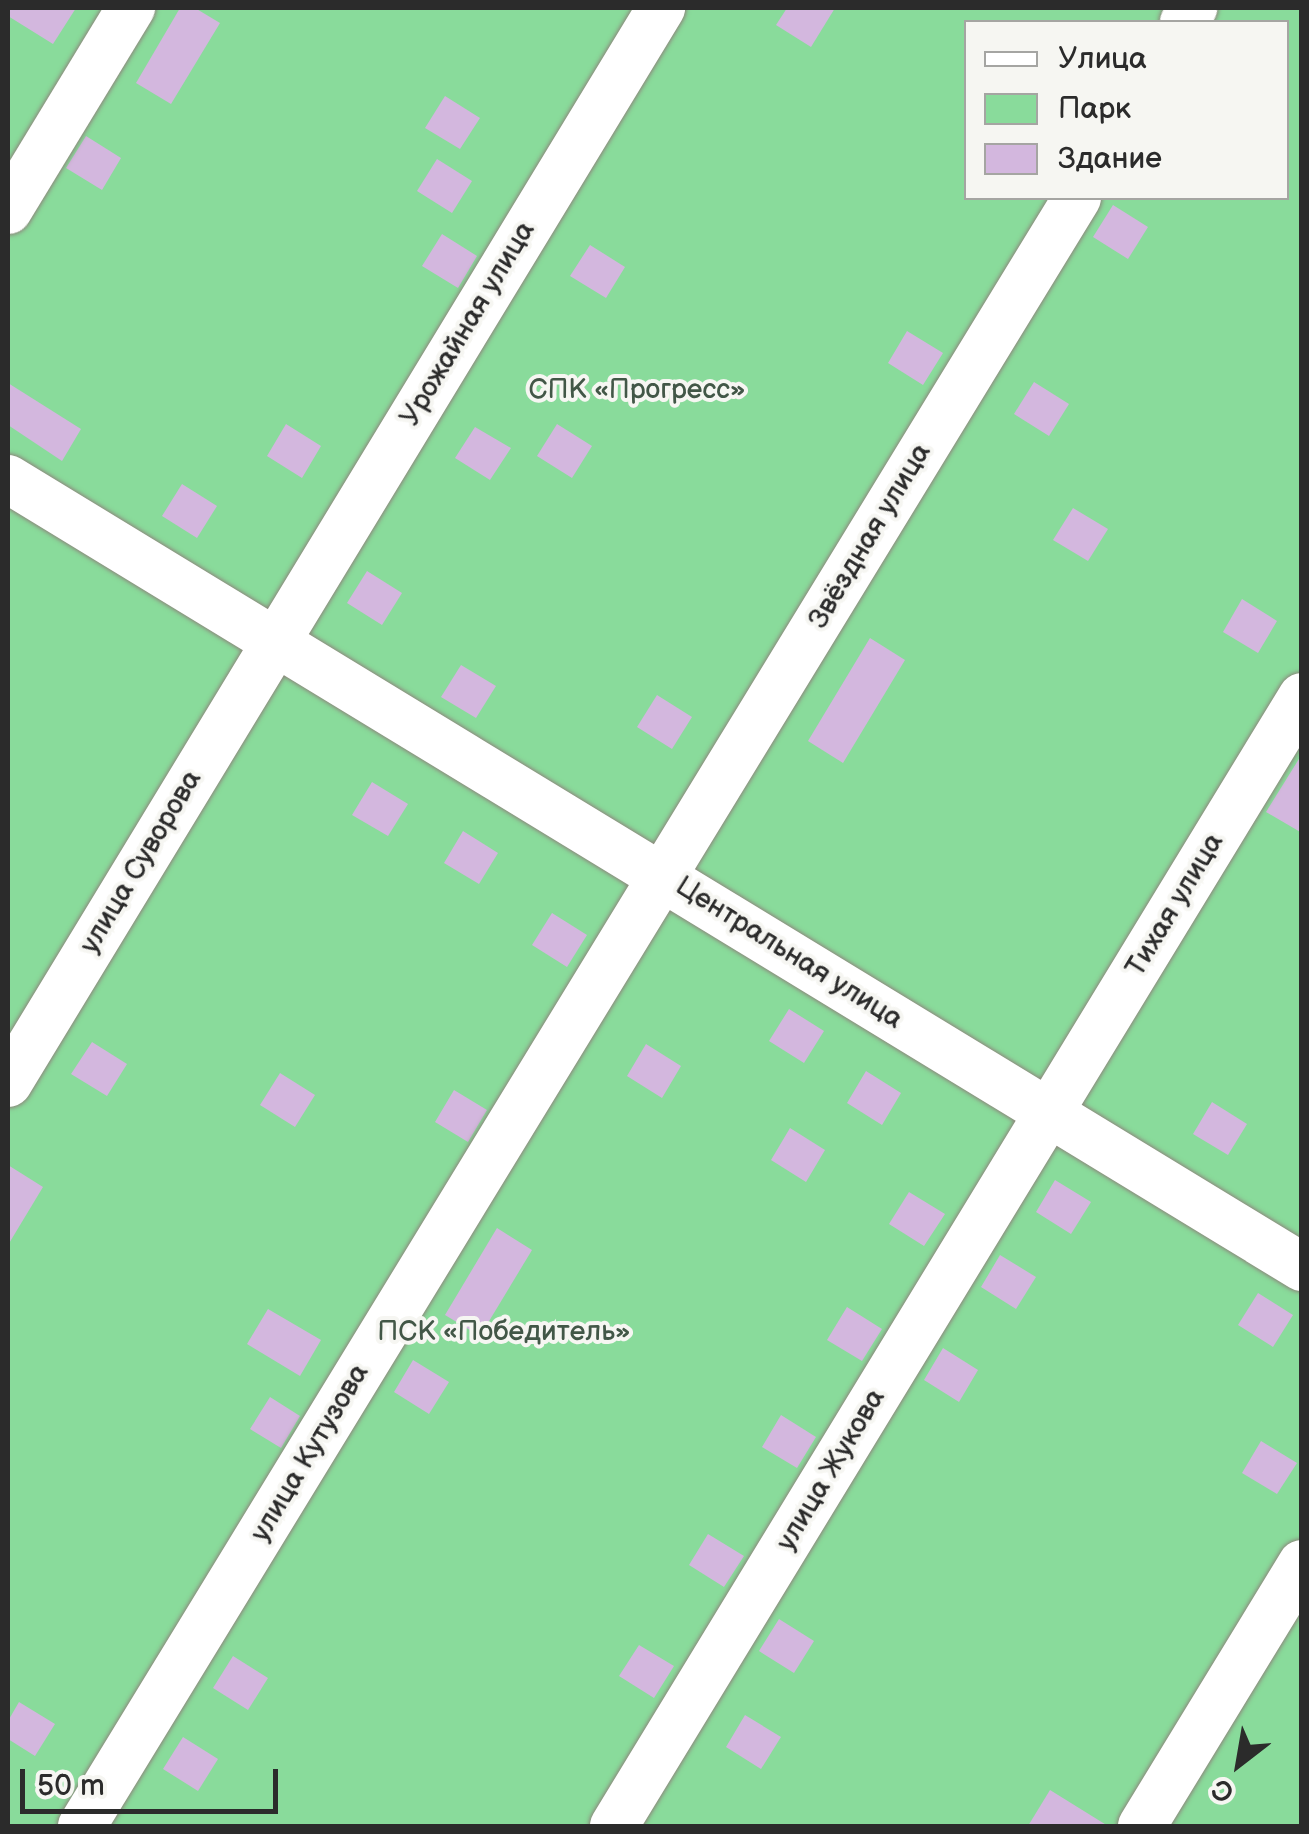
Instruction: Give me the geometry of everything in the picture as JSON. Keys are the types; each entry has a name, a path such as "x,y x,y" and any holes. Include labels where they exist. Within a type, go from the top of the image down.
{"street":[{"path":"8,210 131,8"},
{"name":"Урожайная улица","path":"275,641 660,8"},
{"name":"Звёздная улица","path":"663,875 1076,200"},
{"name":"Центральная улица","path":"8,479 1302,1267"},
{"name":"улица Суворова","path":"8,1083 275,641"},
{"name":"Тихая улица","path":"1049,1113 1302,697"},
{"name":"улица Кутузова","path":"82,1826 663,875"},
{"name":"улица Жукова","path":"614,1826 1049,1113"},
{"path":"1142,1826 1302,1564"}],"green space":[{"path":"8,8 1301,8 1301,1826 8,1826"}],"building":[{"path":"8,8 76,8 53,44 8,16"},
{"path":"180,8 195,8 220,23 171,104 136,83"},
{"path":"787,8 835,8 811,47 776,25"},
{"path":"445,96 480,118 460,149 425,128"},
{"path":"86,136 121,158 102,190 66,168"},
{"path":"437,159 472,181 452,213 417,191"},
{"path":"1113,205 1148,227 1128,259 1093,237"},
{"path":"442,234 477,256 458,288 422,266"},
{"path":"590,245 625,267 606,298 570,276"},
{"path":"907,331 943,353 923,385 888,363"},
{"path":"1034,382 1069,404 1049,436 1014,414"},
{"path":"8,383 81,429 62,461 8,425"},
{"path":"286,424 321,446 302,478 267,456"},
{"path":"557,424 592,446 572,478 537,456"},
{"path":"475,427 511,448 490,480 455,458"},
{"path":"182,484 217,506 197,538 162,516"},
{"path":"1073,508 1108,529 1088,561 1053,540"},
{"path":"367,571 402,593 382,625 347,603"},
{"path":"1242,599 1277,621 1258,653 1223,632"},
{"path":"870,638 905,660 843,763 808,741"},
{"path":"461,665 496,686 476,718 441,697"},
{"path":"657,695 692,717 672,749 637,727"},
{"path":"1302,754 1302,833 1266,812"},
{"path":"372,782 408,804 388,836 352,815"},
{"path":"463,831 498,853 479,884 444,863"},
{"path":"552,913 587,935 567,967 532,945"},
{"path":"789,1009 824,1031 804,1063 769,1041"},
{"path":"92,1042 127,1064 107,1096 71,1074"},
{"path":"646,1044 681,1066 662,1098 627,1076"},
{"path":"866,1071 901,1093 882,1125 847,1103"},
{"path":"280,1073 315,1095 295,1127 260,1105"},
{"path":"454,1090 487,1110 468,1142 435,1122"},
{"path":"1212,1102 1247,1124 1228,1155 1193,1134"},
{"path":"790,1128 825,1150 806,1182 771,1160"},
{"path":"8,1165 43,1187 8,1245"},
{"path":"1055,1180 1091,1202 1071,1234 1036,1212"},
{"path":"909,1192 945,1214 924,1246 889,1224"},
{"path":"497,1228 532,1250 480,1336 445,1315"},
{"path":"1000,1255 1036,1277 1016,1309 981,1287"},
{"path":"1258,1293 1293,1315 1273,1347 1238,1325"},
{"path":"847,1307 882,1329 862,1361 827,1340"},
{"path":"268,1309 321,1340 300,1376 247,1344"},
{"path":"943,1348 978,1370 959,1402 924,1380"},
{"path":"413,1360 449,1382 429,1414 394,1392"},
{"path":"270,1397 300,1416 281,1448 250,1429"},
{"path":"781,1415 816,1437 797,1468 762,1447"},
{"path":"1261,1441 1297,1463 1277,1494 1242,1473"},
{"path":"708,1534 744,1556 724,1587 689,1565"},
{"path":"779,1619 814,1641 794,1673 759,1651"},
{"path":"639,1645 674,1666 654,1698 619,1676"},
{"path":"233,1656 268,1678 248,1710 213,1688"},
{"path":"19,1702 55,1724 35,1756 8,1739 8,1721"},
{"path":"745,1715 781,1737 761,1769 726,1747"},
{"path":"183,1737 218,1759 198,1791 163,1769"},
{"path":"1050,1790 1108,1826 1028,1826"}],"park label":[{"name":"СПК «Прогресс»","path":"637,390"},
{"name":"ПСК «Победитель»","path":"504,1332"}]}
